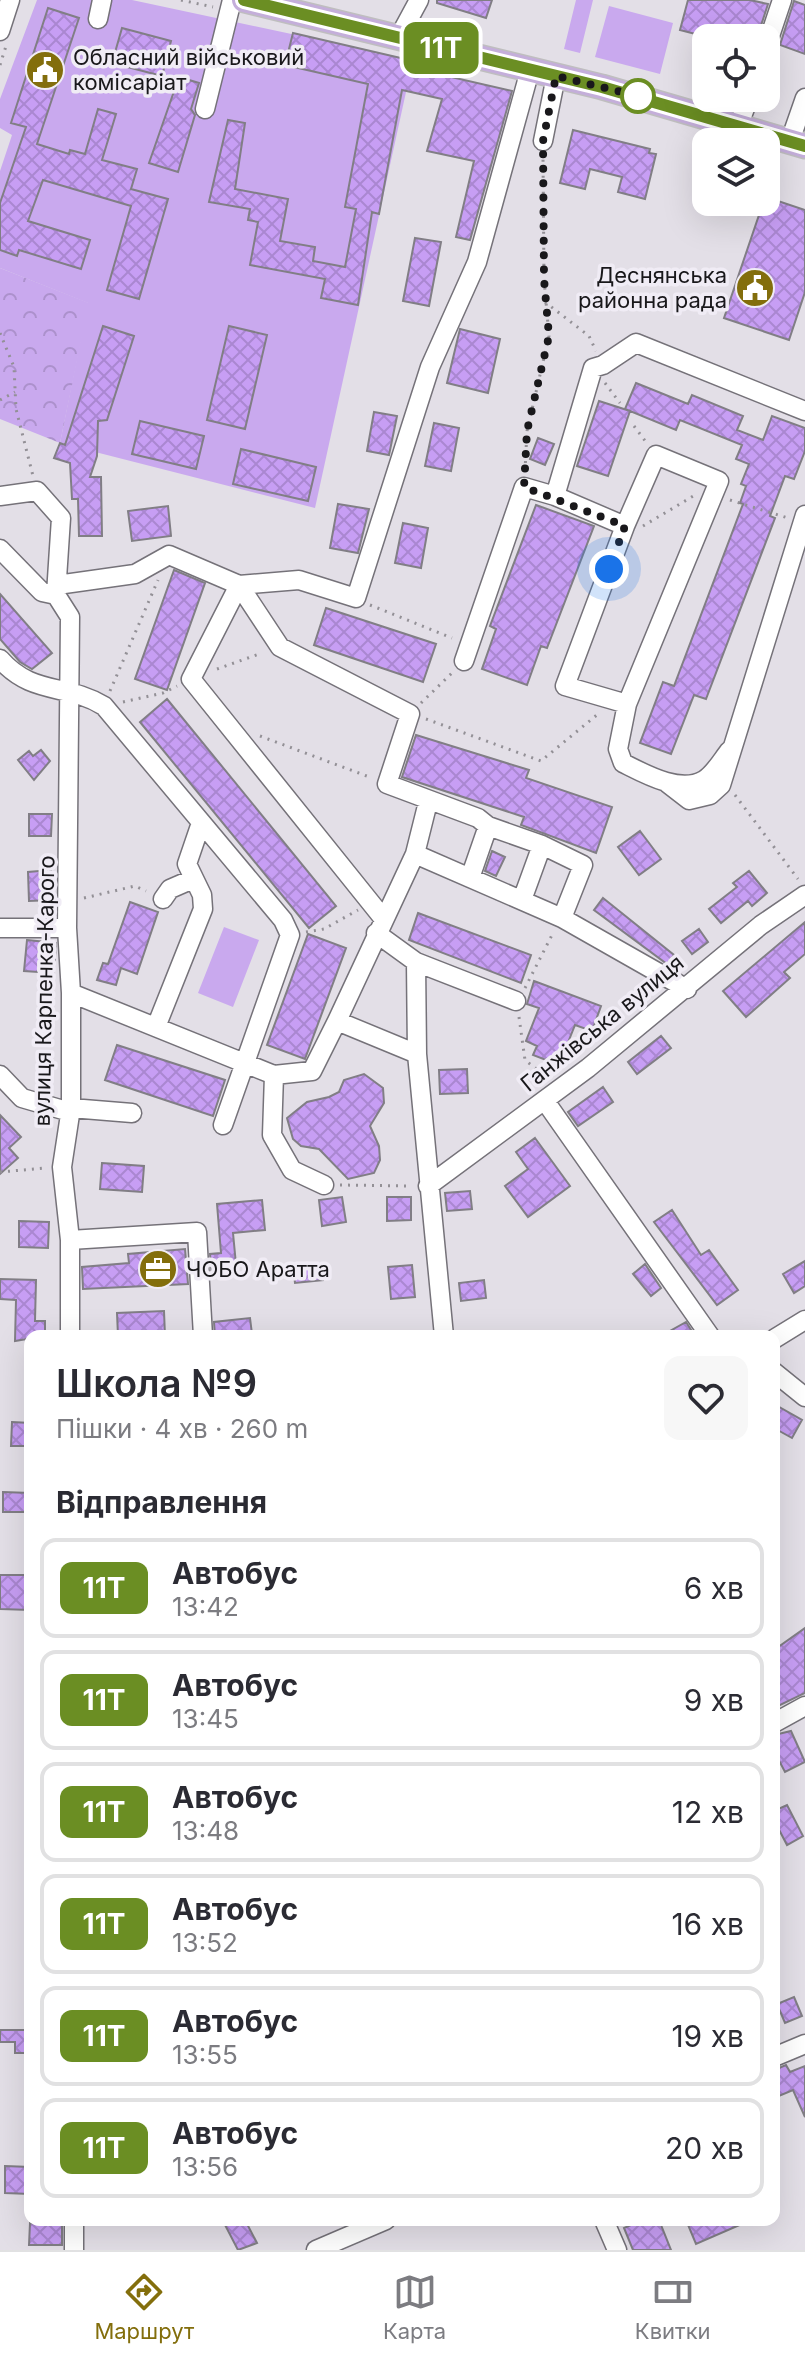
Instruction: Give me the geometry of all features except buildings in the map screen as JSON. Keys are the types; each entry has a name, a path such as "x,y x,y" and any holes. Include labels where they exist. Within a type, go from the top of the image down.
{"main road":[{"path":"244,0 556,76 739,124 798,143"}],"street":[{"path":"0,31 10,0"},
{"path":"98,19 102,0"},
{"path":"205,109 232,0"},
{"path":"399,37 419,0"},
{"path":"774,24 782,0"},
{"path":"0,549 42,592 135,574 169,555 239,585 299,580 356,598 430,367 477,262 530,70"},
{"path":"543,141 556,76"},
{"path":"798,143 805,98"},
{"path":"739,124 744,112"},
{"path":"555,496 593,368 603,365 636,343 805,411"},
{"path":"621,702 565,686 656,455 717,487 621,702 618,749 623,763 667,783 689,800 710,795 723,780 729,751 804,518"},
{"path":"466,653 524,487 555,496 623,533"},
{"path":"0,496 37,491 61,518 57,590"},
{"path":"239,585 280,647 410,714 387,784 428,802 478,818 488,826 542,845 583,865 562,918"},
{"path":"239,585 191,679 377,918 416,962 516,1001"},
{"name":"вулиця Карпенка-Карого","path":"57,590 70,617 67,928 71,993 70,1110 62,1167 70,1240 70,1330"},
{"path":"0,659 16,678 70,694 88,696 104,706 283,920 290,935 223,1125"},
{"path":"667,783 691,784 705,780 729,751"},
{"path":"71,993 274,1075 312,1071 337,1021 377,918 415,854 428,802"},
{"path":"156,1027 203,909 202,895 187,864 201,823"},
{"path":"470,878 488,826"},
{"path":"522,900 542,845"},
{"path":"415,854 562,918 687,989"},
{"path":"163,899 170,889 193,879"},
{"name":"Ганжівська вулиця","path":"428,1186 562,1088 687,989 761,925 805,895"},
{"path":"0,928 67,928"},
{"path":"416,962 417,1054 443,1330"},
{"path":"337,1021 417,1054"},
{"path":"0,1075 22,1098 70,1110 132,1113"},
{"path":"274,1075 272,1135 292,1170 324,1185"},
{"path":"545,1101 706,1330"},
{"path":"70,1240 197,1232 203,1330"},
{"path":"780,1335 805,1320"},
{"path":"780,1377 805,1397"},
{"path":"780,1720 805,1706"},
{"path":"780,2054 805,2044"},
{"path":"74,2226 74,2250"},
{"path":"316,2250 372,2226"},
{"path":"607,2226 617,2250"}],"path":[{"path":"524,487 527,431 549,336 545,302 543,141"},
{"path":"545,302 589,336 603,365"},
{"path":"0,333 14,367 16,409 37,491"},
{"path":"0,400 15,392"},
{"path":"623,533 717,487 771,516 804,518"},
{"path":"104,706 169,555"},
{"path":"356,598 466,653 410,714 541,761 621,702"},
{"path":"104,706 163,693 191,679 280,647"},
{"path":"256,734 387,784"},
{"path":"723,780 805,888"},
{"path":"69,901 135,886 163,899"},
{"path":"290,935 377,918"},
{"path":"562,918 516,1001 525,1060 562,1088"},
{"path":"0,1172 62,1167"},
{"path":"324,1185 428,1186"}],"green space":[{"path":"37,0 132,0 413,60 315,508 60,443 88,303 0,268 0,171 12,135 0,128 0,99"},
{"path":"576,0 593,0 580,53 564,49"},
{"path":"609,6 673,23 660,74 595,57"},
{"path":"0,268 89,303 60,443 0,419"},
{"path":"224,927 259,940 233,1007 198,993"}],"bus line":[{"name":"11Т","path":"244,0 602,87 739,124 805,146"}],"place":[{"name":"Обласний військовий комісаріат","path":"45,70"},
{"name":"Деснянська районна рада","path":"755,288"},
{"name":"ЧОБО Аратта","path":"158,1269"}],"route":[{"path":"609,569 625,526 555,496 524,487 527,431 549,336 544,279 543,141 549,93 556,76 638,96"}]}
